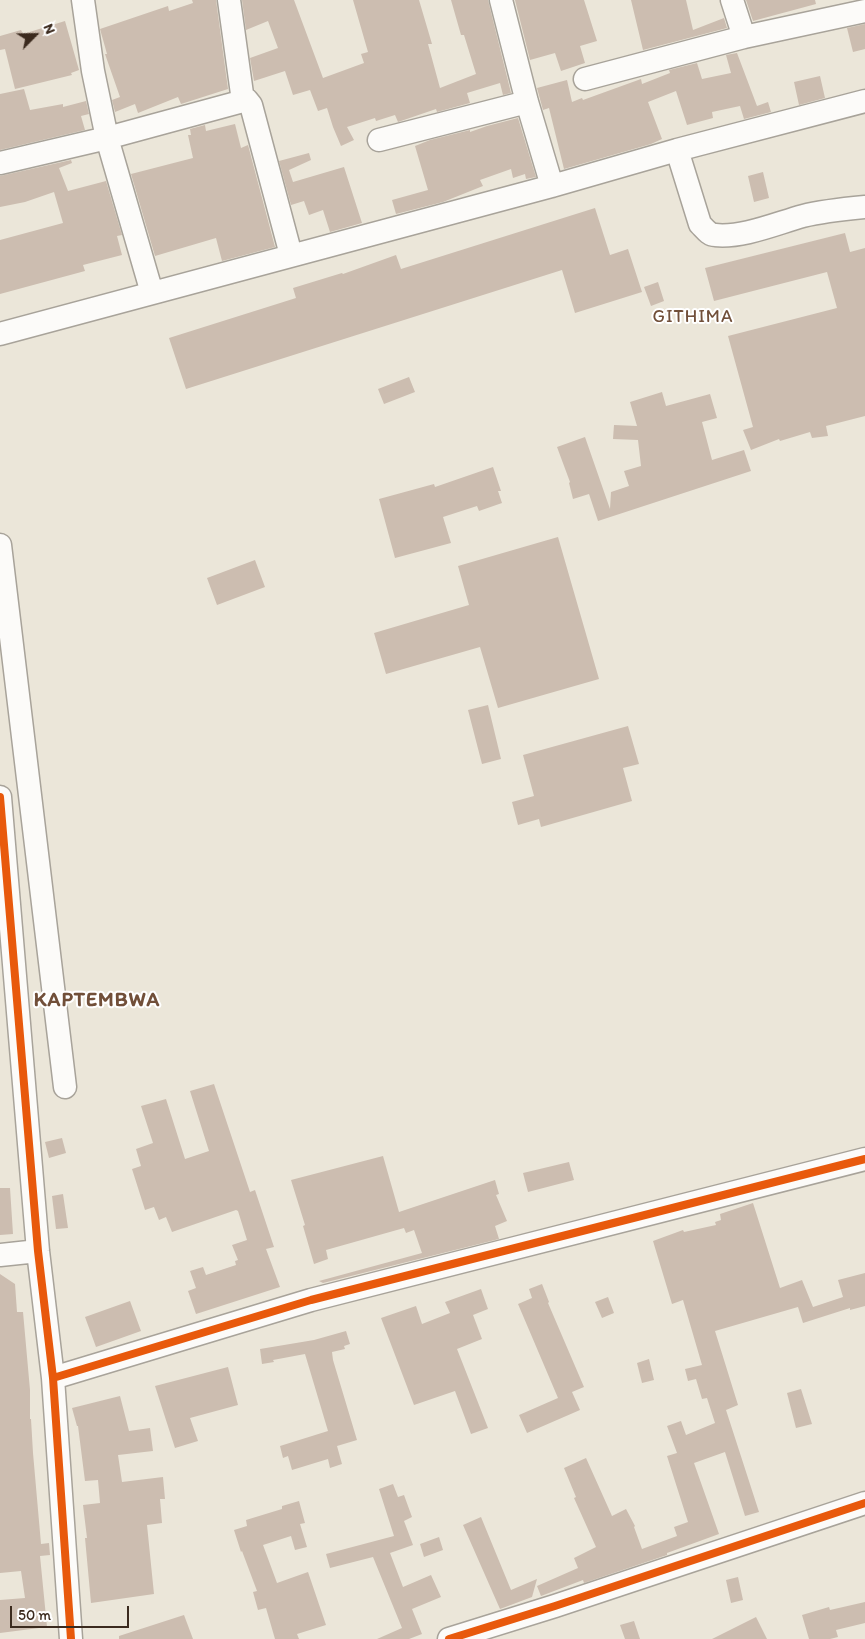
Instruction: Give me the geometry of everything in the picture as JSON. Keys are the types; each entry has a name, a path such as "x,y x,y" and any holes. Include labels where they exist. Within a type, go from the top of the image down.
{"street":[{"path":"83,0 93,71 107,138 152,293"},
{"path":"229,0 243,100"},
{"path":"501,0 527,102 552,186"},
{"path":"732,0 744,37"},
{"path":"585,79 744,37 865,11"},
{"path":"0,163 107,138 247,100 251,105 291,255"},
{"path":"0,334 552,186 677,150 865,101"},
{"path":"379,140 527,102"},
{"path":"677,150 700,224 707,232 714,235 738,234 805,215 865,207"},
{"path":"0,545 66,1087"},
{"path":"0,797 38,1251 53,1378 71,1639"},
{"path":"53,1378 311,1300 865,1158"},
{"path":"0,1255 38,1251"},
{"path":"449,1639 555,1606 865,1503"}],"building":[{"path":"192,0 216,0 228,89 181,104 178,97 138,113 135,104 115,112 112,100 120,97 105,54 107,54 100,29 168,6 169,11 193,3"},
{"path":"242,0 294,0 323,78 364,63 361,54 368,52 353,0 419,0 432,44 428,44 440,88 476,74 464,35 461,35 451,0 488,0 511,93 503,95 500,83 467,93 470,103 437,112 436,109 398,122 395,115 376,121 375,118 347,127 354,140 341,146 327,108 318,111 310,90 293,95 285,71 254,81 250,58 278,48 268,21 246,30"},
{"path":"515,0 584,0 597,41 580,46 585,63 561,71 555,53 530,60"},
{"path":"631,0 686,0 693,30 724,18 727,28 643,50"},
{"path":"746,0 815,0 816,4 753,21"},
{"path":"65,21 79,70 71,73 72,75 15,89 5,49 0,50 0,36 21,30 23,34"},
{"path":"865,24 865,49 853,52 847,28"},
{"path":"737,53 757,106 768,102 771,112 744,119 740,106 712,112 713,118 687,125 676,91 648,102 662,139 651,144 564,169 549,108 543,110 537,88 567,80 572,102 582,98 583,100 641,79 642,84 670,73 669,70 697,63 702,79 731,73 726,55"},
{"path":"820,76 825,98 799,105 794,82"},
{"path":"24,89 30,110 63,104 63,107 86,101 89,114 81,116 85,130 0,150 0,94"},
{"path":"518,118 536,177 526,179 525,174 513,178 511,169 480,180 483,186 443,202 396,214 392,200 428,190 415,146 430,140 470,130 470,132"},
{"path":"235,124 241,148 248,145 275,247 222,261 216,238 155,256 131,174 193,158 188,135 191,135 190,129 205,125 206,131"},
{"path":"309,153 311,160 289,170 293,182 344,167 362,223 330,232 323,210 309,215 304,201 291,205 279,161"},
{"path":"71,160 72,163 59,168 68,191 106,181 122,235 117,236 122,255 83,265 85,271 0,294 0,240 63,223 54,192 25,202 0,207 0,176"},
{"path":"763,172 769,198 754,202 748,176"},
{"path":"595,208 610,255 628,249 642,292 575,313 562,270 186,389 169,338 296,298 293,288 343,274 396,255 401,269"},
{"path":"845,233 850,252 865,248 865,416 826,426 828,436 812,438 810,432 780,441 779,439 751,450 743,430 753,427 728,336 837,308 827,272 714,301 705,268"},
{"path":"658,282 664,301 651,306 644,287"},
{"path":"409,377 415,392 384,404 378,389"},
{"path":"662,392 666,406 710,394 717,418 702,422 712,460 744,450 751,471 598,521 589,494 573,499 570,482 557,447 585,437 610,509 611,492 629,486 624,471 641,466 638,440 613,439 614,425 637,426 630,402"},
{"path":"493,467 501,491 498,491 502,503 479,511 477,506 443,517 451,543 395,558 379,499 434,484 435,487"},
{"path":"558,537 599,679 498,708 480,647 386,674 374,633 469,605 458,566"},
{"path":"255,560 265,587 217,605 207,578"},
{"path":"488,705 501,759 482,764 468,710"},
{"path":"628,726 639,764 623,768 632,801 541,827 539,819 518,825 512,802 534,796 523,755"},
{"path":"214,1084 250,1192 255,1190 274,1247 266,1249 280,1287 196,1314 188,1291 196,1288 190,1271 203,1267 206,1275 236,1265 235,1261 238,1260 232,1245 247,1240 238,1211 236,1210 172,1232 166,1217 159,1220 154,1207 145,1210 132,1169 141,1166 136,1149 153,1143 141,1106 166,1099 185,1159 209,1151 190,1091"},
{"path":"62,1138 66,1153 49,1158 45,1142"},
{"path":"383,1156 399,1212 495,1180 499,1194 496,1195 507,1221 495,1226 499,1239 323,1283 319,1281 422,1253 414,1230 406,1233 404,1228 326,1250 328,1259 314,1264 303,1226 305,1225 291,1180"},
{"path":"569,1162 574,1180 528,1192 523,1173"},
{"path":"0,1188 10,1188 13,1234 0,1235"},
{"path":"63,1194 68,1228 56,1229 52,1196"},
{"path":"753,1203 780,1288 802,1280 813,1307 843,1297 838,1280 865,1273 865,1306 850,1310 850,1308 803,1323 798,1307 715,1331 738,1405 726,1410 759,1512 745,1516 725,1452 694,1463 719,1534 667,1553 667,1555 584,1583 583,1580 541,1596 537,1586 578,1568 574,1558 596,1547 574,1498 576,1497 564,1468 586,1458 612,1516 626,1509 635,1526 642,1549 677,1536 674,1527 688,1522 667,1456 677,1453 667,1426 681,1421 686,1435 715,1423 707,1398 702,1399 696,1379 688,1381 685,1369 702,1365 683,1300 672,1304 653,1241 683,1230 684,1232 716,1225 715,1222 721,1220 720,1214"},
{"path":"0,1274 15,1284 17,1312 23,1312 41,1544 49,1543 50,1555 40,1556 47,1627 0,1633 0,1600 25,1598 21,1571 0,1573"},
{"path":"542,1284 548,1303 584,1387 572,1392 580,1410 527,1433 519,1415 558,1398 518,1304 532,1298 529,1289"},
{"path":"481,1289 488,1309 473,1315 482,1339 457,1349 488,1428 471,1434 455,1391 414,1405 381,1318 416,1306 422,1324 450,1313 445,1302"},
{"path":"608,1297 614,1313 602,1318 595,1302"},
{"path":"130,1301 141,1331 96,1347 85,1317"},
{"path":"346,1331 350,1344 344,1346 345,1349 332,1352 357,1440 337,1446 342,1464 330,1468 328,1459 292,1470 288,1456 283,1458 280,1446 328,1431 305,1354 262,1364 260,1349 314,1340"},
{"path":"649,1359 654,1380 642,1383 637,1363"},
{"path":"228,1367 238,1405 190,1418 198,1441 175,1448 155,1386"},
{"path":"801,1389 812,1424 796,1428 787,1393"},
{"path":"120,1396 129,1431 150,1428 153,1451 118,1455 122,1482 163,1477 165,1499 160,1499 162,1523 147,1525 154,1594 91,1603 83,1505 100,1503 98,1480 85,1481 78,1426 72,1408"},
{"path":"393,1484 398,1497 404,1495 412,1517 404,1521 413,1545 390,1553 403,1587 431,1575 441,1597 412,1609 422,1634 409,1639 377,1639 402,1628 373,1557 330,1568 326,1554 394,1536 379,1489"},
{"path":"299,1501 305,1523 300,1524 307,1547 295,1550 291,1536 263,1545 277,1583 308,1572 326,1625 297,1634 299,1639 275,1639 266,1608 258,1610 253,1592 257,1591 234,1530 247,1526 246,1520 282,1509 282,1506"},
{"path":"481,1517 511,1590 537,1579 532,1597 500,1609 463,1525"},
{"path":"439,1537 443,1550 424,1557 420,1544"},
{"path":"738,1577 743,1600 731,1603 726,1580"},
{"path":"865,1602 865,1623 836,1630 838,1637 809,1639 802,1615 829,1607 830,1610"},
{"path":"184,1615 193,1639 119,1639 119,1636"},
{"path":"756,1617 767,1639 712,1639"},
{"path":"634,1621 640,1639 625,1639 620,1625"}],"cycle path":[{"path":"0,797 38,1251 53,1378 71,1639"},
{"path":"53,1378 311,1300 865,1159"},
{"path":"449,1639 555,1606 865,1503"}],"district":[{"name":"GITHIMA","path":"693,317"},
{"name":"KAPTEMBWA","path":"97,1001"}]}
